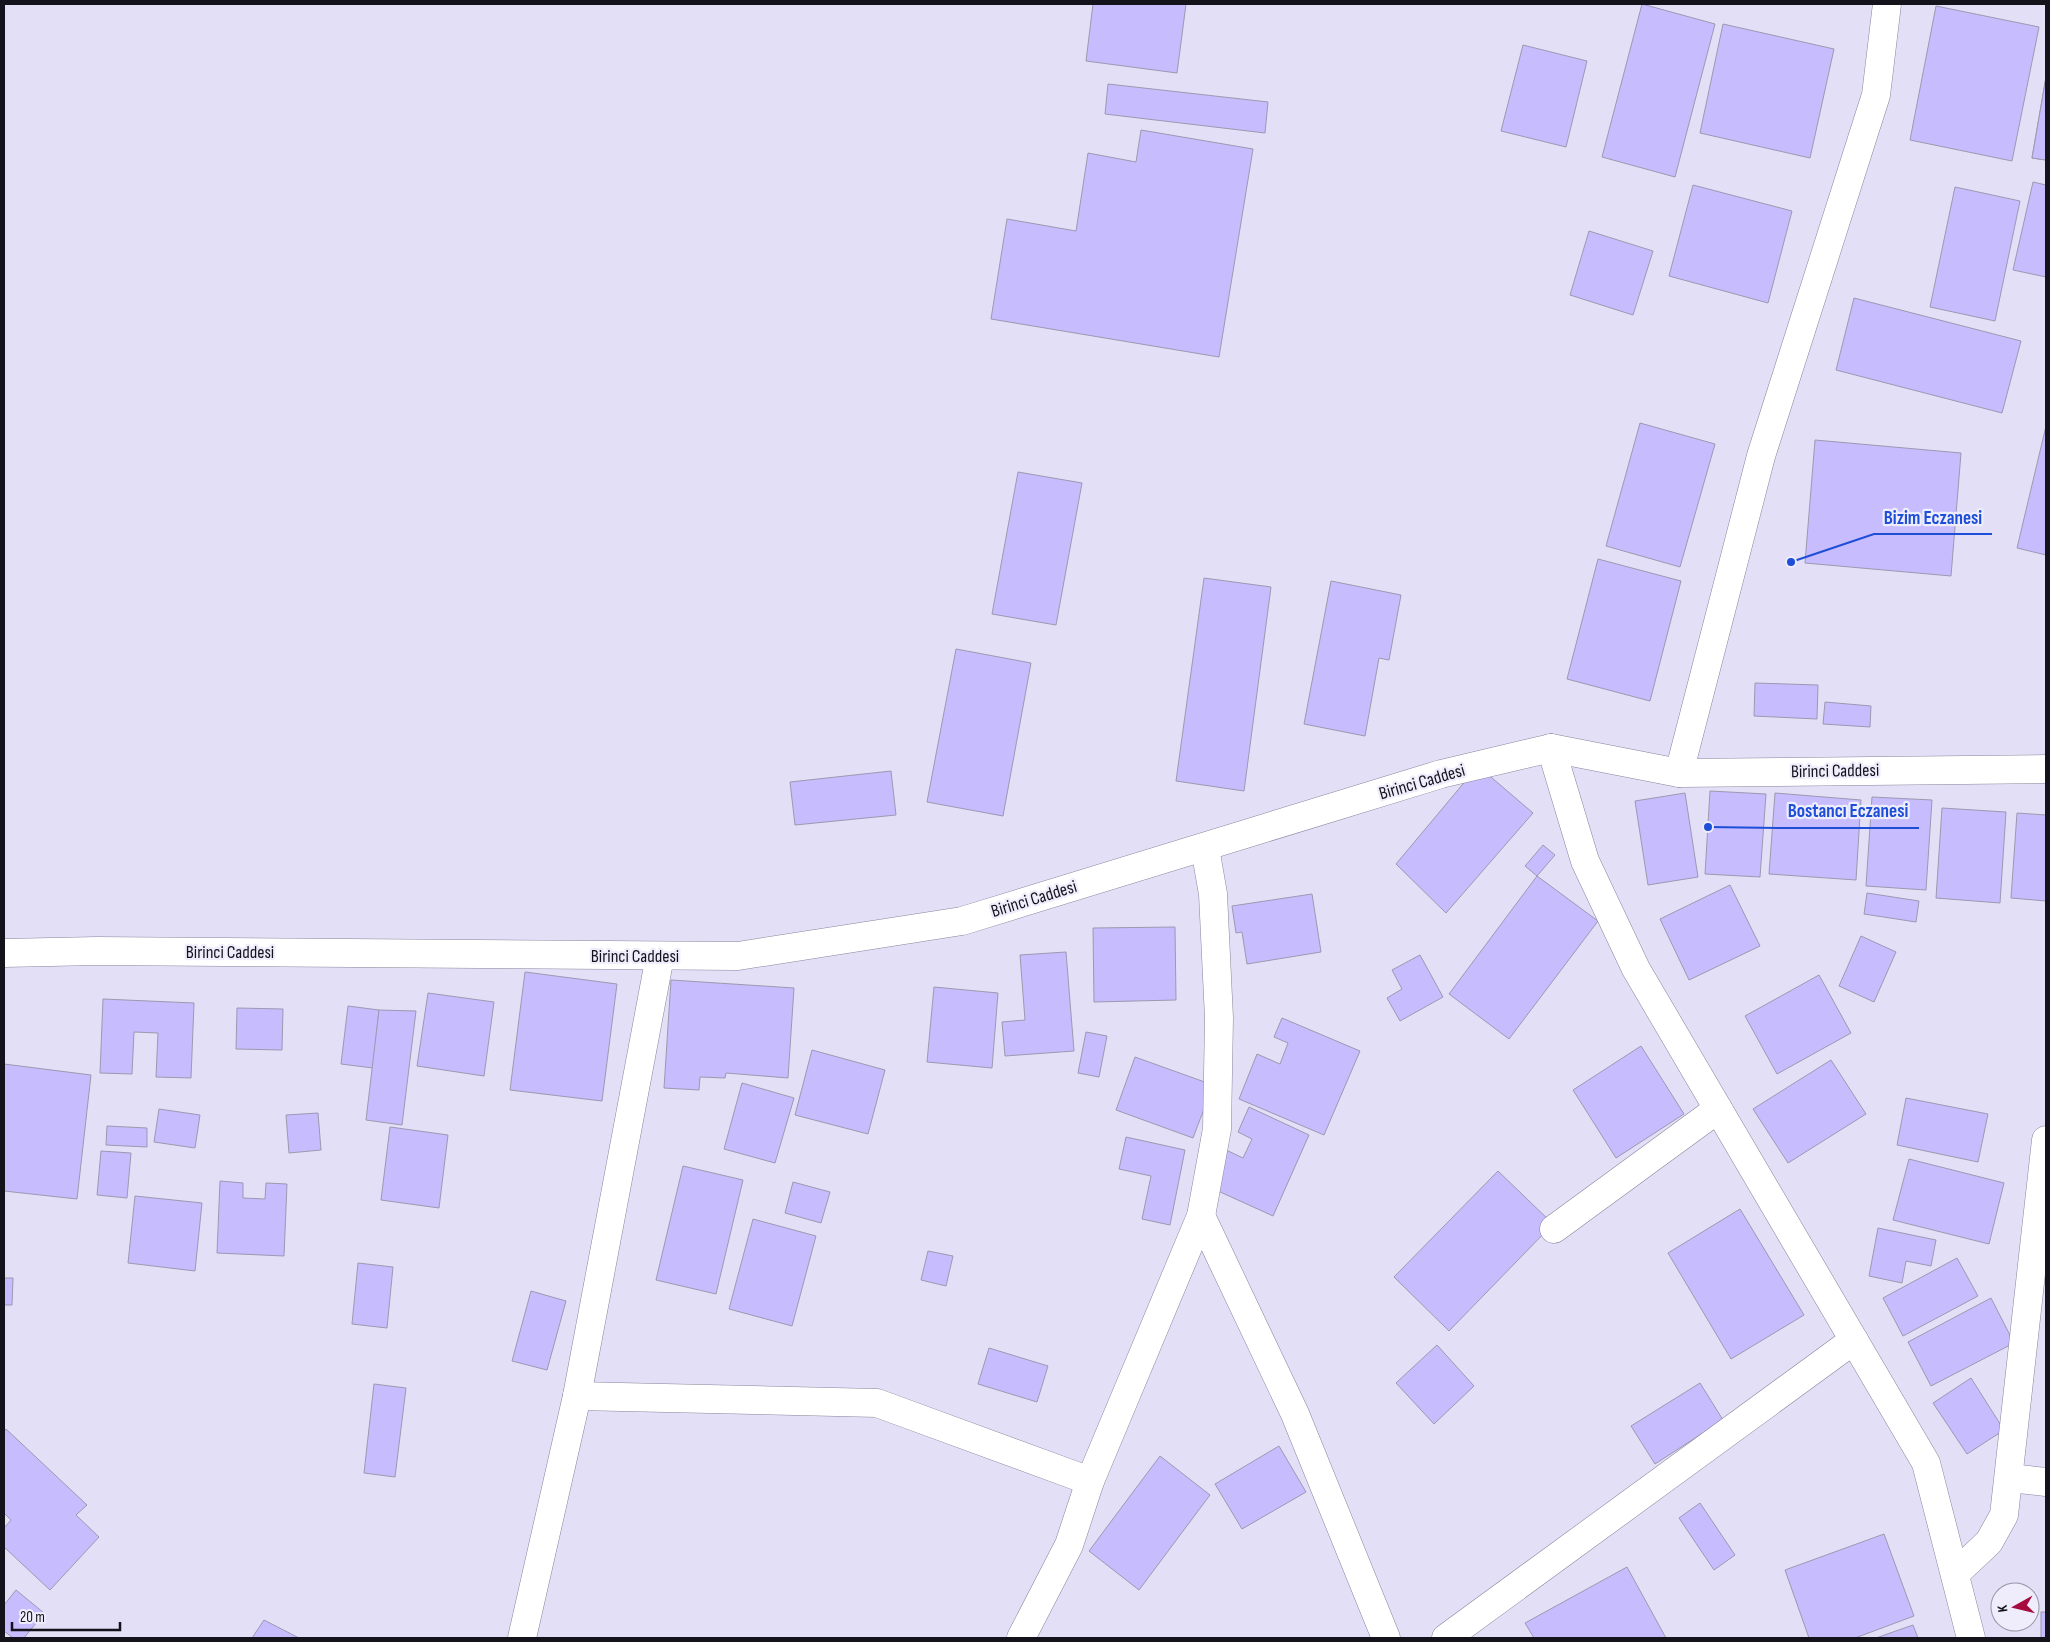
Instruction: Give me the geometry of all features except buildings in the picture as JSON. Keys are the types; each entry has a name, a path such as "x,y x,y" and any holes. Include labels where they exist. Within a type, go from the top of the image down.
{"street":[{"path":"1679,773 1761,456 1876,95 1887,4"},
{"path":"1551,748 1584,861 1636,969 1926,1463 1972,1638"},
{"name":"Birinci Caddesi","path":"4,952 97,951 738,956 962,921 1205,848 1441,774 1551,748 1679,773 2046,769"},
{"path":"1021,1638 1069,1546 1090,1481 1201,1216 1217,1129 1219,1018 1213,894 1205,848"},
{"path":"522,1638 577,1396 660,956"},
{"path":"1554,1229 1718,1108"},
{"path":"1955,1574 1990,1542 2004,1515 2046,1140"},
{"path":"1201,1216 1295,1414 1386,1638"},
{"path":"1461,1633 1854,1340"},
{"path":"577,1396 877,1403 1090,1481"},
{"path":"2009,1478 2046,1482"}],"place":[{"name":"Bizim Eczanesi","path":"1791,562"},
{"name":"Bostancı Eczanesi","path":"1708,827"}]}
